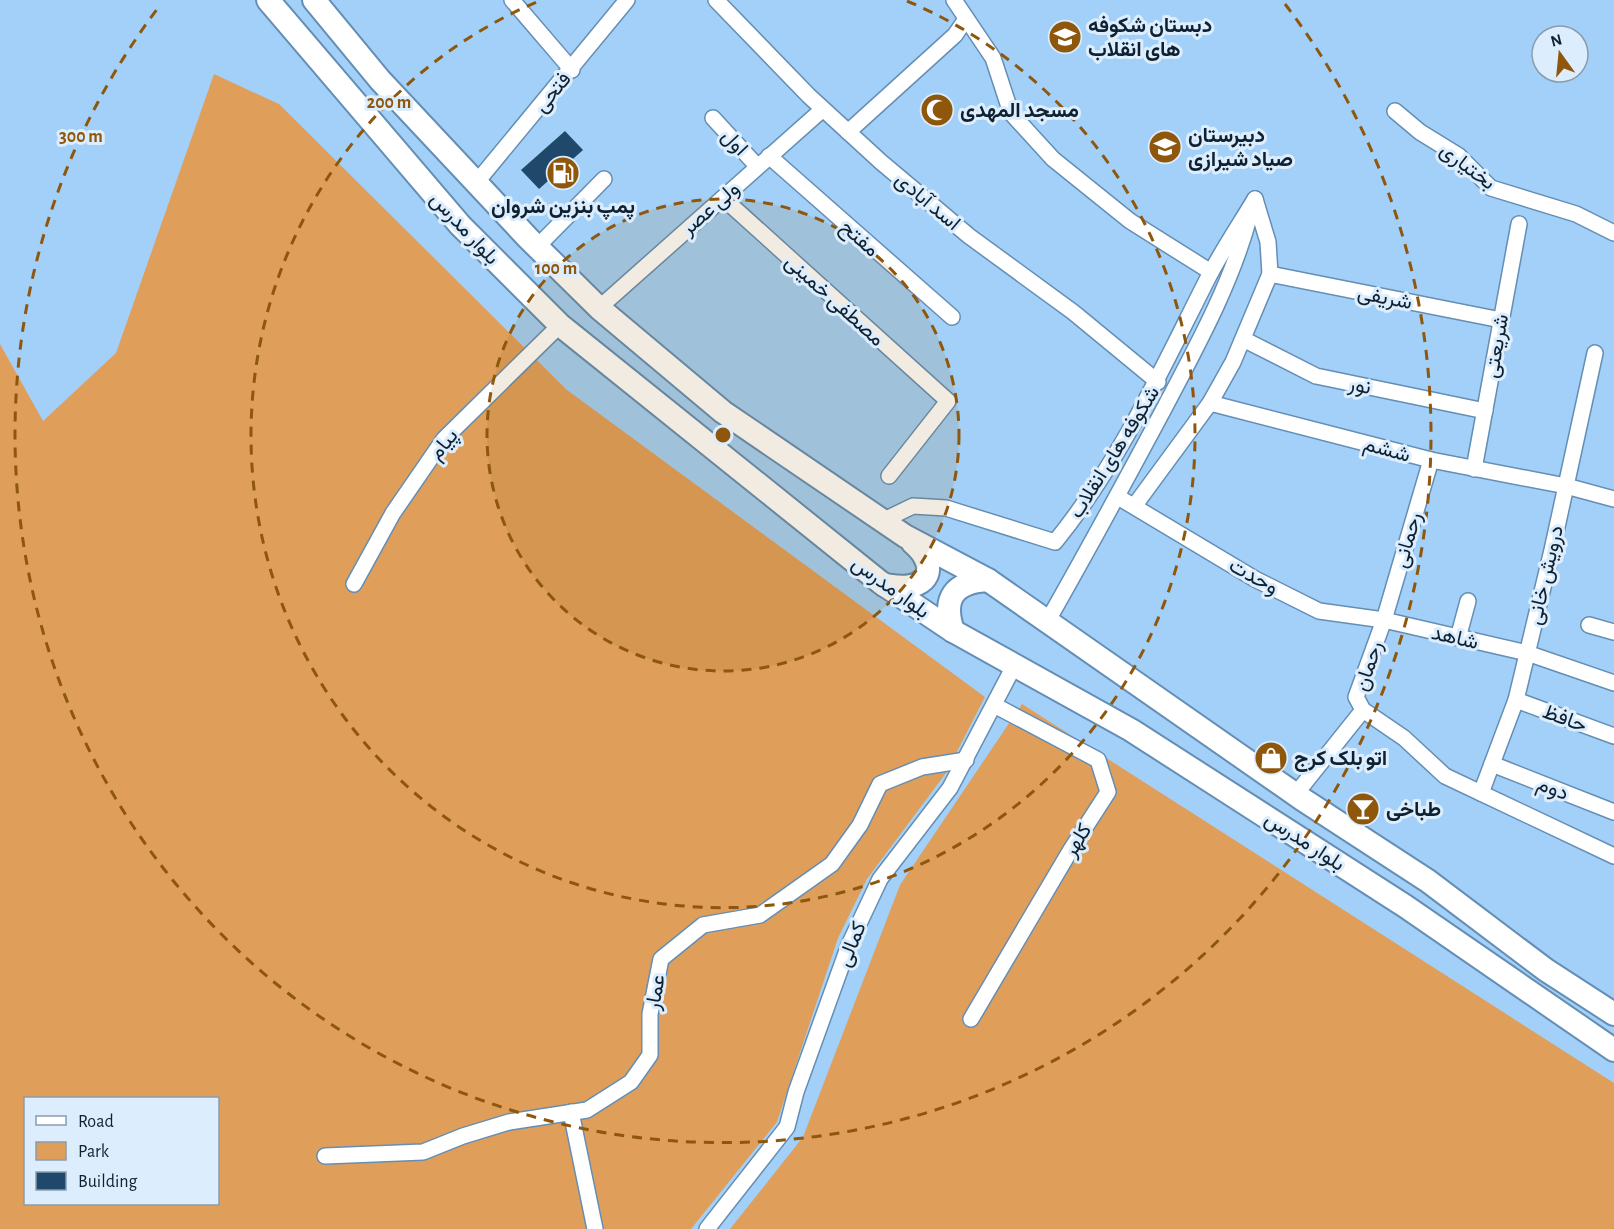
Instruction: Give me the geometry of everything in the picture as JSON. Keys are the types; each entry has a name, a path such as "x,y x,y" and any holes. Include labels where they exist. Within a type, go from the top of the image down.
{"highway":[{"name":"بلوار مدرس","path":"268,0 460,225 560,325 884,585 953,631 1131,730 1423,918 1614,1050"},
{"name":"بلوار مدرس","path":"314,0 380,80 537,247 599,308 723,412 905,536 988,580 1295,795 1428,881 1546,970"},
{"path":"884,585 903,587 916,585 925,576 929,562 924,552 905,536"},
{"path":"953,631 948,604 956,590 973,581 988,580"},
{"path":"1546,970 1614,1004"},
{"path":"1546,970 1614,1014"}],"street":[{"path":"512,0 572,70"},
{"name":"فتحی","path":"476,183 572,70 626,0"},
{"path":"954,0 993,58 1011,113 1053,159 1130,221 1211,272"},
{"name":"اسد آبادی","path":"722,3 823,109 848,132 969,236 1073,312 1158,382"},
{"path":"848,132 955,35 966,19"},
{"name":"ولی عصر","path":"599,308 823,109"},
{"name":"بختیاری","path":"1395,111 1420,132 1459,156 1491,188 1576,214 1614,233"},
{"name":"اول","path":"713,118 763,161"},
{"name":"مفتح","path":"763,161 952,317"},
{"path":"537,247 604,179"},
{"name":"مصطفی خمینی","path":"723,198 948,401 889,476"},
{"path":"1135,506 1210,403 1243,339 1270,273 1268,242 1255,199"},
{"name":"شکوفه های انقلاب","path":"882,521 913,506 946,508 1055,542 1086,504 1158,382 1211,272 1255,199"},
{"name":"شکوفه های انقلاب","path":"1047,622 1118,497 1224,289 1238,259 1255,199"},
{"name":"شریعتی","path":"1474,469 1518,224"},
{"name":"شریفی","path":"1270,273 1501,320"},
{"name":"پیام","path":"354,584 393,513 444,439 560,325"},
{"name":"نور","path":"1243,339 1316,376 1485,411"},
{"name":"درویش خانی","path":"1481,793 1516,700 1552,550 1594,353"},
{"name":"ششم","path":"1210,403 1431,460 1566,486 1614,499"},
{"name":"رحمانی","path":"1383,620 1431,460"},
{"name":"شکوفه های انقلاب","path":"1118,497 1135,506"},
{"name":"وحدت","path":"1135,506 1255,579 1319,611 1383,620"},
{"path":"1458,638 1468,601"},
{"name":"شاهد","path":"1383,620 1527,653 1614,683"},
{"name":"رحمان","path":"1363,710 1356,697 1383,620"},
{"path":"1589,625 1614,632"},
{"name":"کمالی","path":"707,1229 788,1127 796,1092 849,945 880,879 950,788 1014,666"},
{"name":"حافظ","path":"1516,700 1614,736"},
{"name":"کلهر","path":"971,1019 1070,851 1108,792 1098,760 994,705"},
{"path":"1295,795 1363,710 1404,738 1444,776 1614,856"},
{"name":"عمار","path":"325,1156 423,1152 463,1136 509,1122 587,1110 631,1082 650,1055 650,1014 661,959 702,925 760,915 832,864 860,825 880,784 922,767 966,760"},
{"name":"دوم","path":"1492,764 1614,812"},
{"path":"571,1112 596,1229"}],"green space":[{"path":"214,74 279,104 567,390 985,697 946,773 867,879 838,938 777,1122 691,1229 0,1229 0,344 43,421 116,353"},
{"path":"1022,704 1614,1083 1614,1229 730,1229 803,1137 900,885"}],"building":[{"path":"565,131 583,150 539,189 521,170"}],"place":[{"name":"دبستان شکوفه های انقلاب","path":"1065,37"},
{"name":"مسجد المهدی","path":"937,110"},
{"name":"دبیرستان صیاد شیرازی","path":"1165,147"},
{"name":"پمپ بنزین شروان","path":"563,173"},
{"name":"اتو بلک کرج","path":"1271,758"},
{"name":"طباخی","path":"1363,809"}]}
